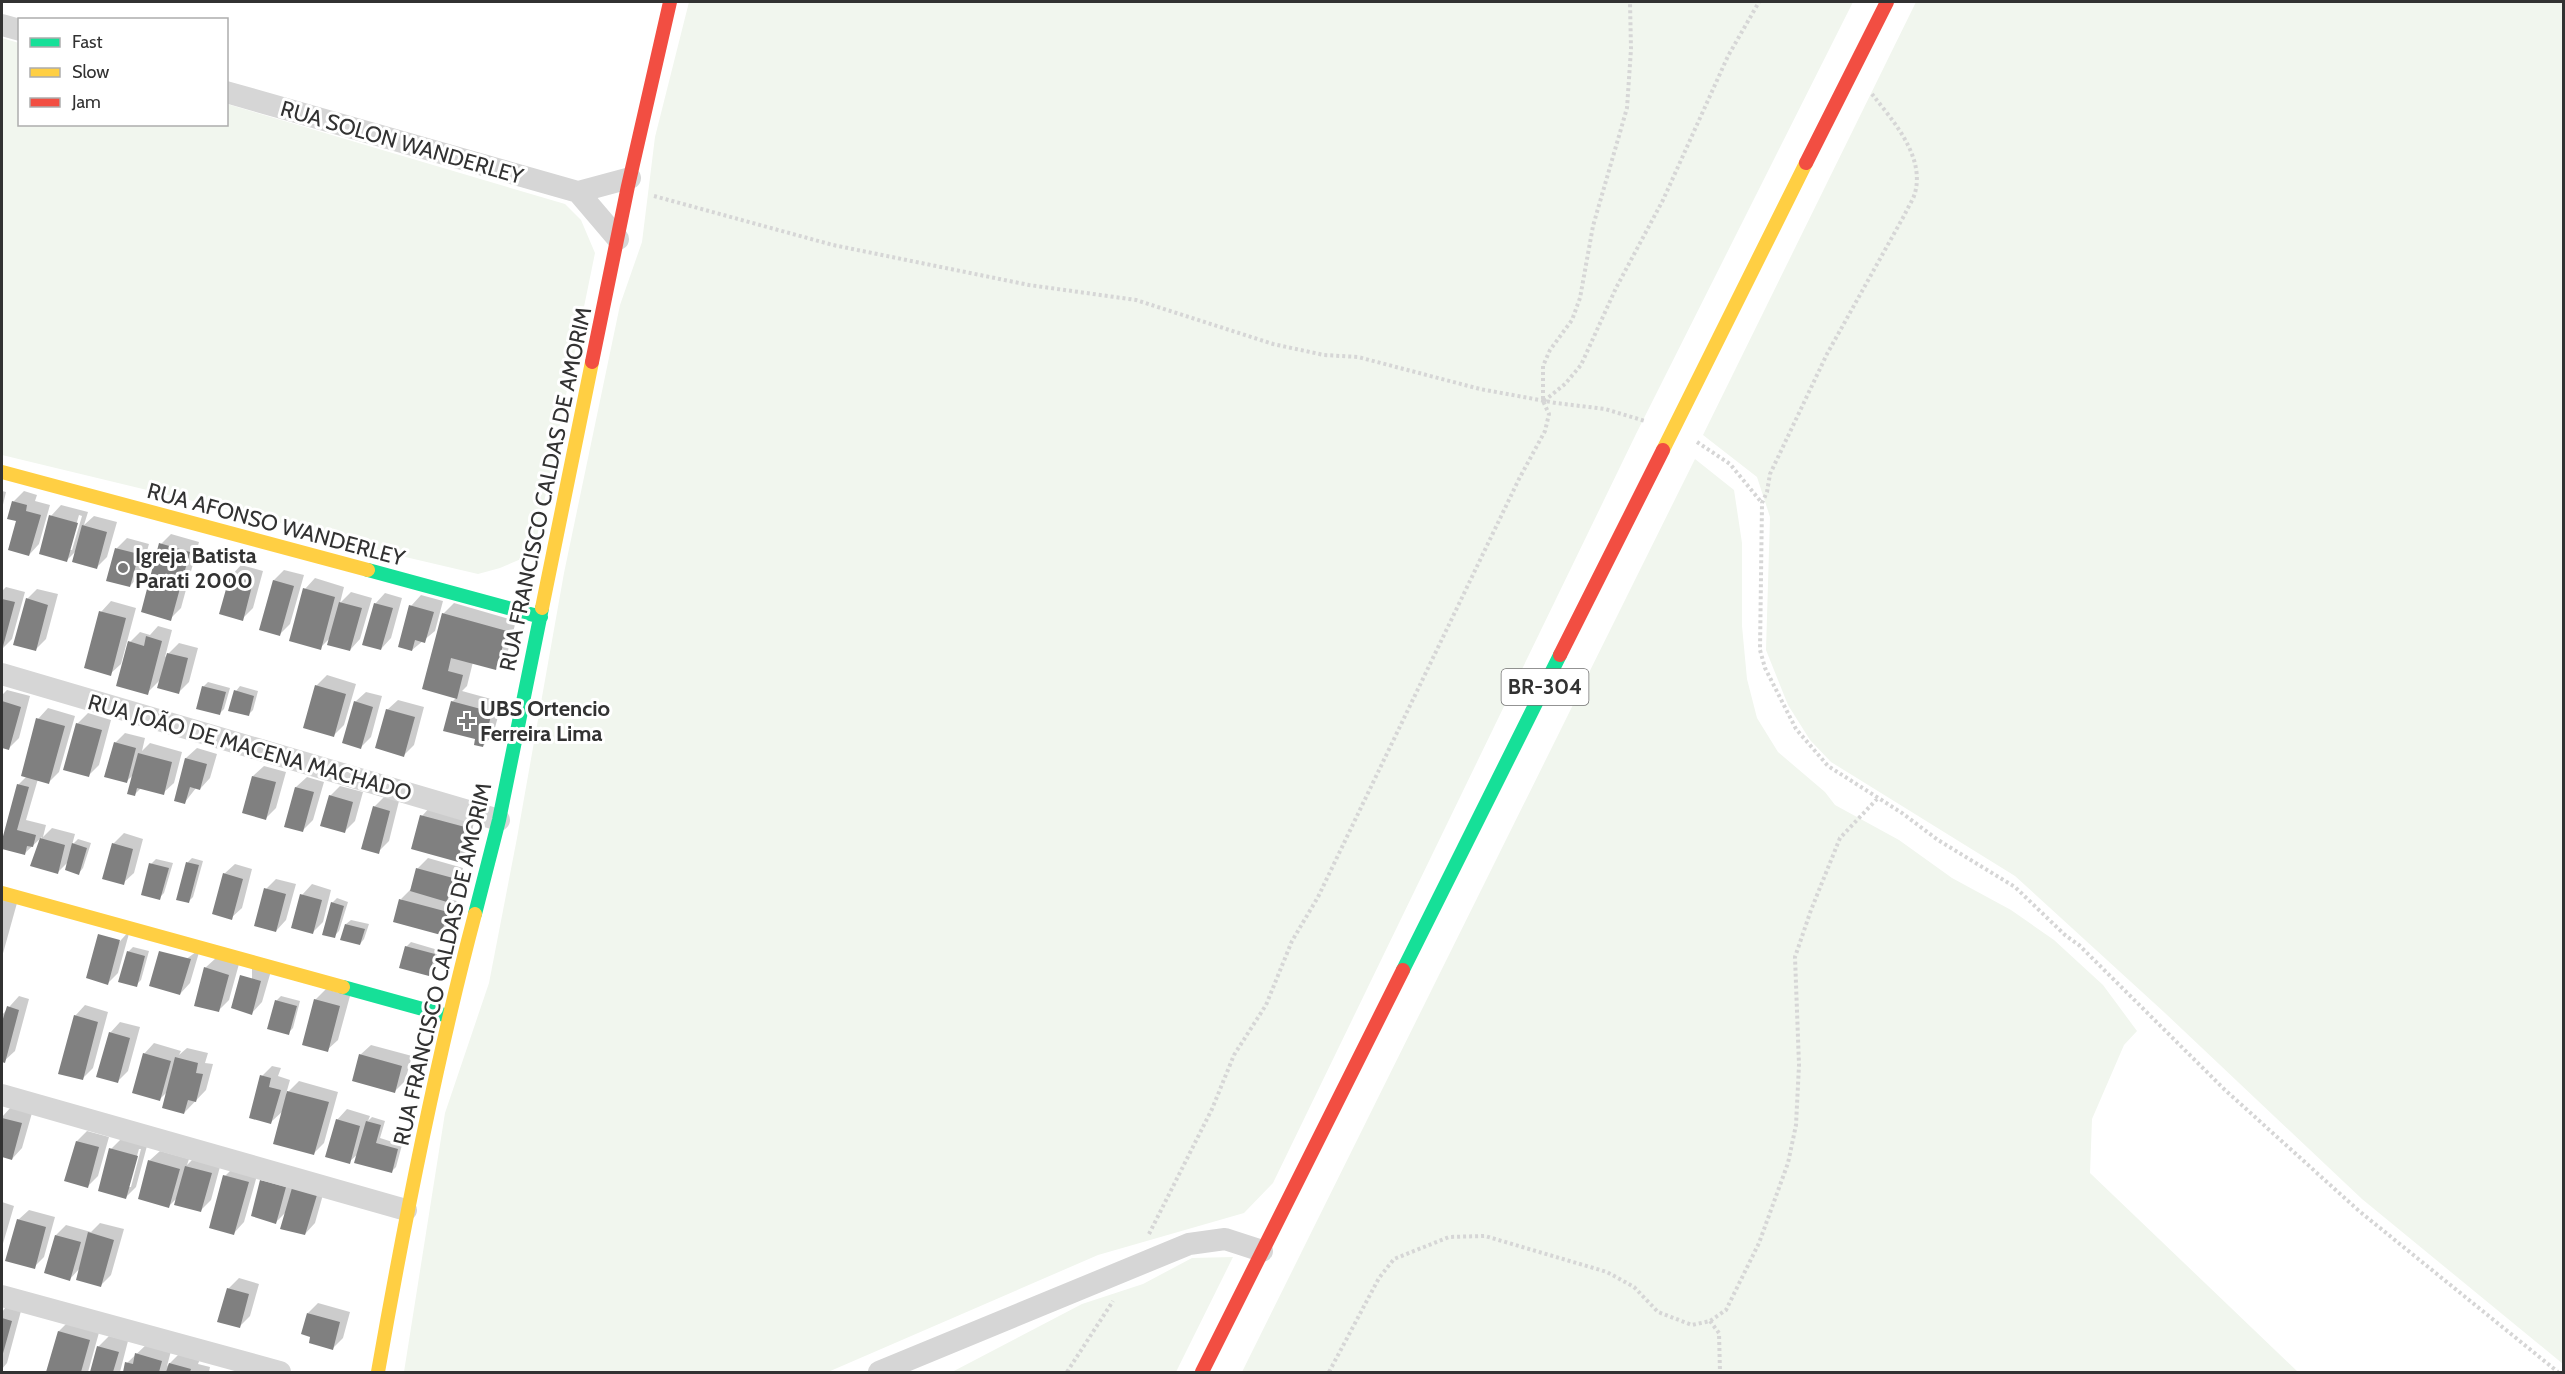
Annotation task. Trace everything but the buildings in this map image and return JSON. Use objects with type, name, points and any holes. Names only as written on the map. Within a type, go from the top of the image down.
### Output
[{"type":"main road","name":"RUA FRANCISCO CALDAS DE AMORIM","points":[[378,1372],[406,1210],[448,1016],[499,820],[629,182],[670,2]]},
{"type":"main road","name":"BR-304","points":[[1202,1372],[1887,2]]},
{"type":"main road","name":"RUA AFONSO WANDERLEY","points":[[2,472],[541,617]]},
{"type":"main road","points":[[2,893],[448,1016]]},
{"type":"street","points":[[2,25],[18,29]]},
{"type":"street","name":"RUA SOLON WANDERLEY","points":[[228,93],[578,192]]},
{"type":"street","points":[[618,239],[578,192],[629,182]]},
{"type":"street","name":"RUA JOÃO DE MACENA MACHADO","points":[[2,674],[499,820]]},
{"type":"street","points":[[2,1095],[406,1210]]},
{"type":"street","points":[[879,1372],[1170,1250],[1207,1240],[1225,1239],[1262,1251]]},
{"type":"street","points":[[2,1296],[280,1372]]},
{"type":"path","points":[[1067,1372],[1135,1265],[1212,1109],[1234,1055],[1266,1005],[1292,941],[1318,897],[1520,478],[1545,431],[1549,414],[1543,401],[1543,366],[1550,350],[1572,320],[1580,298],[1593,226],[1627,108],[1631,50],[1630,2]]},
{"type":"path","points":[[1543,401],[1565,384],[1581,365],[1616,288],[1663,200],[1728,56],[1759,2]]},
{"type":"path","points":[[1853,69],[1911,150],[1917,181],[1914,194],[1827,354],[1770,474],[1767,492],[1762,502],[1760,650],[1765,668],[1782,704],[1806,743],[1828,765],[1877,799],[1902,813],[1938,840],[2014,887],[2065,935],[2079,945],[2224,1089],[2359,1211],[2558,1372]]},
{"type":"path","points":[[629,182],[691,207],[833,245],[1029,285],[1136,300],[1273,344],[1324,356],[1358,357],[1480,389],[1543,401],[1605,409],[1648,422],[1676,425],[1730,464],[1762,502]]},
{"type":"path","points":[[1329,1372],[1379,1278],[1395,1259],[1449,1237],[1485,1236],[1606,1272],[1634,1287],[1658,1312],[1692,1325],[1710,1321],[1726,1310],[1759,1244],[1788,1163],[1796,1125],[1799,1065],[1795,957],[1810,910],[1840,838],[1877,799]]},
{"type":"path","points":[[1710,1321],[1719,1333],[1720,1372]]},
{"type":"shaded area","points":[[689,2],[1853,2],[1636,434],[1273,1183],[1244,1213],[1098,1255],[828,1372],[404,1372],[445,1113],[489,983],[564,573],[620,305],[642,242],[655,137]]},
{"type":"shaded area","points":[[1916,2],[2563,2],[2563,1364],[2362,1199],[2165,1013],[2015,876],[1831,762],[1810,740],[1788,705],[1766,650],[1770,517],[1757,477],[1703,435]]},
{"type":"shaded area","points":[[2,38],[18,43],[18,126],[228,126],[228,104],[565,204],[581,220],[595,253],[537,537],[521,559],[500,568],[478,574],[401,556],[259,517],[2,455]]},
{"type":"shaded area","points":[[1695,459],[1734,490],[1742,543],[1742,626],[1747,679],[1757,718],[1778,752],[1825,792],[1835,805],[1899,840],[1952,878],[2011,910],[2054,940],[2103,985],[2137,1031],[2124,1045],[2092,1119],[2090,1173],[2298,1372],[1242,1372]]},
{"type":"shaded area","points":[[1233,1257],[1176,1372],[952,1372],[1082,1304],[1143,1284],[1192,1258]]},
{"type":"traffic: fast","points":[[368,570],[541,617]]},
{"type":"traffic: fast","points":[[475,914],[499,820],[542,608]]},
{"type":"traffic: fast","points":[[1403,970],[1560,655]]},
{"type":"traffic: fast","points":[[343,987],[448,1016]]},
{"type":"traffic: slow","points":[[1663,450],[1806,163]]},
{"type":"traffic: slow","points":[[542,608],[592,362]]},
{"type":"traffic: slow","points":[[2,472],[368,570]]},
{"type":"traffic: slow","points":[[2,893],[343,987]]},
{"type":"traffic: slow","points":[[378,1372],[422,1142],[475,914]]},
{"type":"traffic: jam","points":[[592,362],[628,186],[670,2]]},
{"type":"traffic: jam","points":[[1806,163],[1887,2]]},
{"type":"traffic: jam","points":[[1560,655],[1663,450]]},
{"type":"traffic: jam","points":[[1202,1372],[1403,970]]},
{"type":"place","name":"Igreja Batista Parati 2000","points":[[123,568]]},
{"type":"place","name":"UBS Ortencio Ferreira Lima","points":[[467,721]]}]
